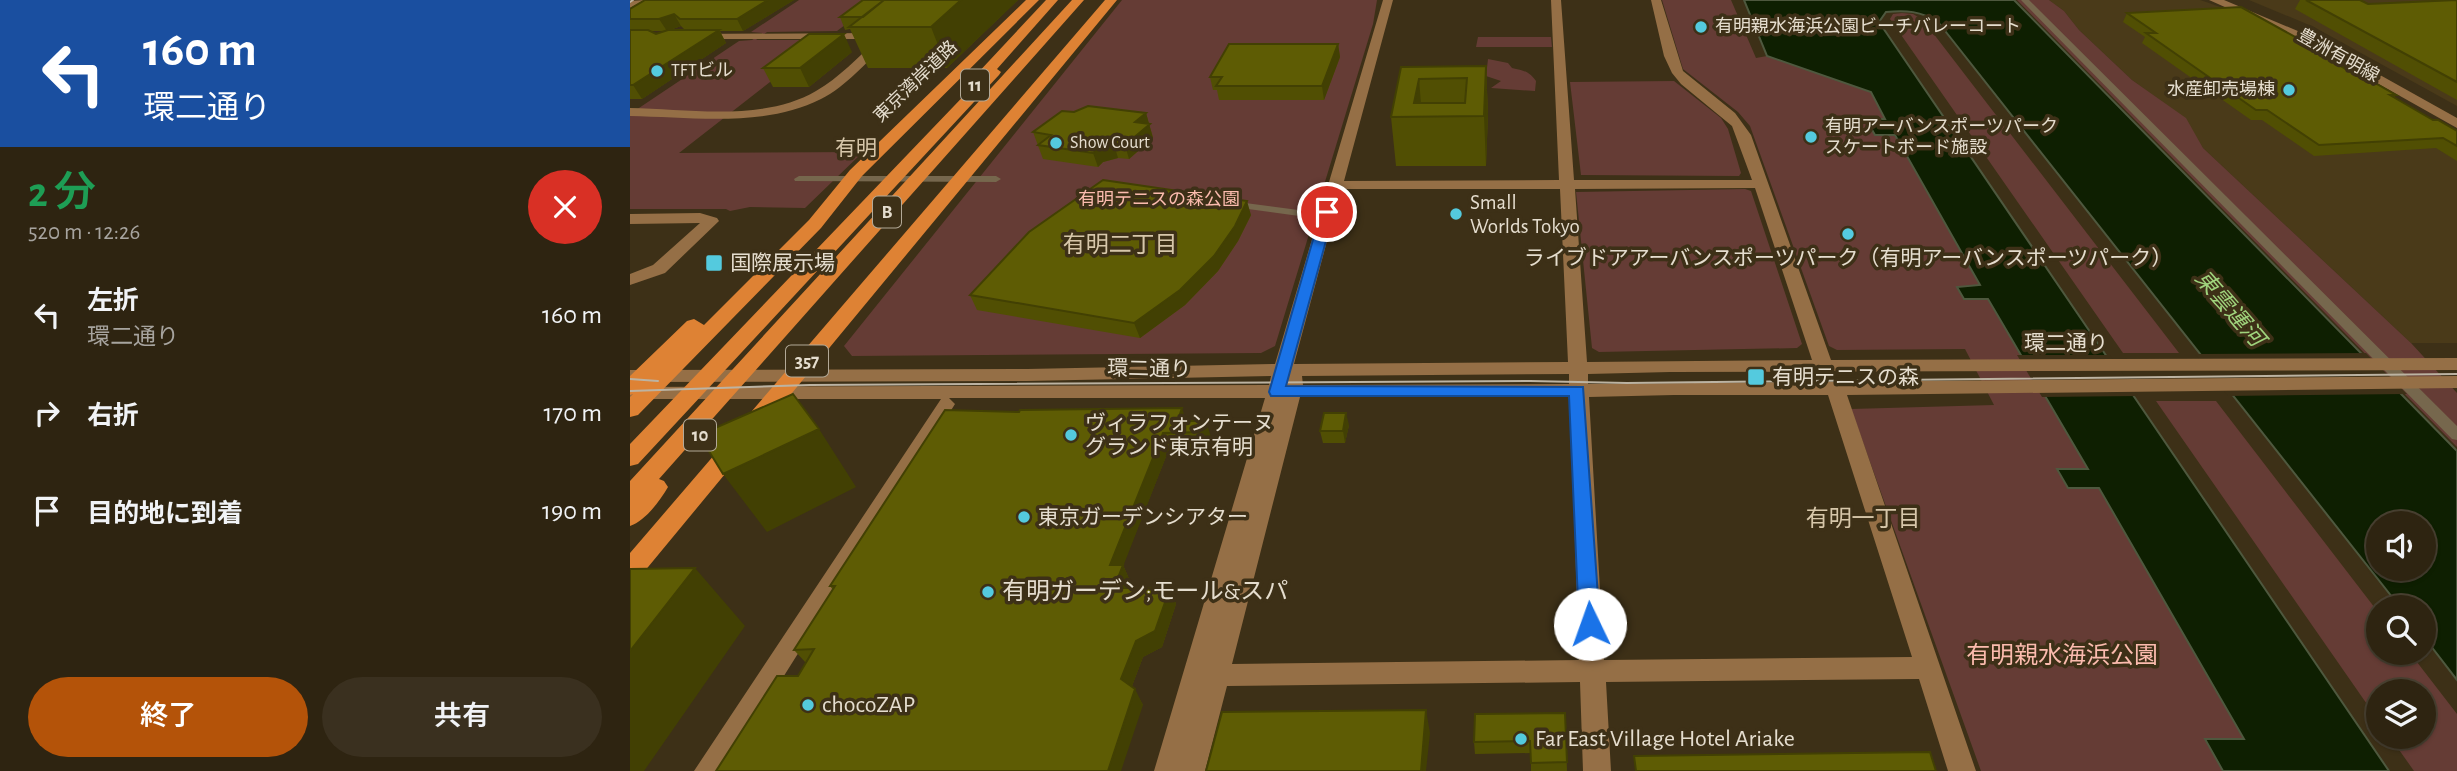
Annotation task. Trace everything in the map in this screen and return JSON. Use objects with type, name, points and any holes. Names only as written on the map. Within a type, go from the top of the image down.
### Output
[{"type":"highway","name":"東京湾岸道路","points":[[630,410],[815,224],[856,173],[1033,0]]},
{"type":"highway","points":[[1018,42],[1052,0]]},
{"type":"highway","name":"B","points":[[630,458],[940,130],[1018,42],[1062,0]]},
{"type":"highway","points":[[1046,41],[1078,0]]},
{"type":"highway","name":"11","points":[[1008,77],[1089,0]]},
{"type":"highway","name":"357","points":[[630,571],[1111,0]]},
{"type":"highway","name":"B","points":[[630,496],[1008,77]]},
{"type":"highway","points":[[630,589],[958,194],[983,152]]},
{"type":"highway","points":[[635,382],[798,224],[856,173]]},
{"type":"highway","name":"B","points":[[630,442],[852,222]]},
{"type":"highway","name":"10","points":[[630,517],[708,426],[765,347]]},
{"type":"street","points":[[630,5],[640,0]]},
{"type":"street","points":[[1168,771],[1206,675],[1341,185],[1388,0]]},
{"type":"street","points":[[1341,185],[1397,0]]},
{"type":"street","points":[[1556,0],[1597,771]]},
{"type":"street","points":[[1656,0],[1678,72],[1690,85],[1725,109],[1740,126],[1824,367]]},
{"type":"street","points":[[2025,0],[2457,435]]},
{"type":"street","name":"豊洲有明線","points":[[2214,0],[2253,14],[2319,44],[2457,124]]},
{"type":"street","name":"豊洲有明線","points":[[2227,0],[2325,40],[2457,115]]},
{"type":"street","points":[[630,112],[751,112],[794,105],[823,92],[893,33],[682,37]]},
{"type":"street","points":[[799,179],[996,179]]},
{"type":"street","points":[[1341,185],[1761,184]]},
{"type":"street","points":[[1214,201],[1321,216]]},
{"type":"street","points":[[630,219],[700,218],[711,221],[659,269],[630,280]]},
{"type":"street","points":[[1123,373],[1120,366],[1114,362],[861,363],[838,371],[816,398],[823,404],[945,404],[1081,401],[1161,392]]},
{"type":"street","name":"環二通り","points":[[800,384],[842,392],[1161,392],[1287,381],[1577,368],[2457,364]]},
{"type":"street","name":"環二通り","points":[[635,382],[800,384],[854,376],[1123,373],[1577,391],[2457,382]]},
{"type":"street","points":[[1835,388],[1962,771]]},
{"type":"street","points":[[708,771],[945,404]]},
{"type":"street","points":[[1206,675],[1926,668]]},
{"type":"street","points":[[1191,771],[1206,675]]},
{"type":"shaded area","points":[[2049,0],[2200,0],[2270,25],[2457,134],[2457,343],[2411,343],[2203,148],[2185,118],[2132,80],[2079,30],[2064,11]]},
{"type":"shaded area","points":[[2249,0],[2457,0],[2457,106],[2314,27]]},
{"type":"green space","points":[[799,0],[878,0],[837,31],[767,32],[756,40],[824,40],[679,153],[863,152],[805,208],[750,207],[730,211],[630,209],[630,114],[739,41],[752,40],[763,33],[751,32]]},
{"type":"green space","name":"有明テニスの森公園","points":[[1122,0],[1377,0],[1373,24],[1275,346],[1261,353],[852,356],[844,346]]},
{"type":"green space","name":"有明親水海浜公園","points":[[1662,0],[1731,0],[1756,58],[1767,56],[1871,92],[1886,119],[1867,119],[1875,135],[1895,135],[2089,469],[2058,469],[2068,488],[2099,487],[2244,739],[2205,739],[2223,771],[1981,771],[1851,409],[1994,405],[1965,349],[1837,350],[1829,346],[1750,126],[1738,112],[1683,69]]},
{"type":"green space","points":[[2017,0],[2049,0],[2064,11],[2079,30],[2132,80],[2186,118],[2203,148],[2411,343],[2457,393],[2457,447]]},
{"type":"green space","points":[[1893,14],[1913,14],[1923,20],[2179,353],[2123,353],[1890,19]]},
{"type":"green space","points":[[1478,37],[1551,37],[1552,47],[1476,47]]},
{"type":"green space","points":[[1488,59],[1508,63],[1512,68],[1528,73],[1536,81],[1535,91],[1491,88],[1501,81],[1486,76]]},
{"type":"green space","points":[[1674,81],[1721,118],[1728,129],[1741,173],[1739,176],[1581,175],[1570,82]]},
{"type":"green space","points":[[1751,191],[1802,344],[1797,348],[1599,352],[1592,348],[1576,192]]},
{"type":"green space","points":[[2156,401],[2216,401],[2366,596],[2366,665],[2419,665],[2430,679],[2366,679],[2366,703]]},
{"type":"green space","points":[[2436,687],[2457,714],[2457,771],[2414,771],[2398,749],[2436,749]]},
{"type":"water","name":"東雲運河","points":[[1744,0],[2014,0],[2457,451],[2457,680],[2436,653],[2436,595],[2391,595],[2379,581],[2436,581],[2436,511],[2366,511],[2366,564],[1938,22],[1913,12],[1886,12],[1879,22],[2366,737],[2366,749],[2374,749],[2389,771],[2223,771],[2205,739],[2244,739],[2099,488],[2068,488],[2057,469],[2088,469],[1988,299],[1964,299],[1957,287],[1980,285],[1895,135],[1875,135],[1866,119],[1885,119],[1871,92],[1767,56]]},
{"type":"pier","points":[[2366,353],[2407,394],[2228,396],[2195,354]]},
{"type":"pier","points":[[2017,355],[2110,355],[2138,396],[2042,397]]},
{"type":"building","points":[[645,0],[768,0],[737,19],[680,19],[674,14],[659,19],[630,19],[630,9]]},
{"type":"building","points":[[863,0],[884,0],[863,17],[840,17]]},
{"type":"building","points":[[884,0],[961,0],[931,27],[849,27]]},
{"type":"building","points":[[2306,0],[2360,0],[2368,4],[2457,0],[2457,82]]},
{"type":"building","name":"水産卸売場棟","points":[[2241,7],[2345,65],[2339,65],[2367,82],[2375,83],[2396,95],[2390,95],[2433,120],[2457,131],[2457,146],[2443,138],[2319,145],[2267,110],[2256,110],[2146,33],[2156,33],[2127,13]]},
{"type":"building","points":[[630,30],[648,30],[656,34],[668,30],[719,30],[630,85]]},
{"type":"building","points":[[809,34],[844,34],[800,68],[763,68]]},
{"type":"building","points":[[1229,44],[1338,44],[1322,86],[1216,86],[1222,77],[1210,77]]},
{"type":"building","points":[[1486,66],[1484,116],[1391,117],[1401,67]],"holes":[[[1467,78],[1465,103],[1414,103],[1419,79]]]},
{"type":"building","points":[[1088,106],[1146,113],[1135,122],[1150,124],[1125,145],[1114,144],[1099,148],[1093,153],[1038,145],[1051,135],[1033,132],[1062,111],[1074,112]]},
{"type":"building","points":[[1103,180],[1247,201],[1235,226],[1214,256],[1180,290],[1134,323],[970,295],[1029,232]]},
{"type":"building","points":[[793,394],[819,429],[723,474],[699,435]]},
{"type":"building","name":"有明ガーデン;モール&スパ","points":[[1182,408],[1179,417],[1185,417],[1183,421],[1206,421],[1202,432],[1163,433],[1110,565],[1123,565],[1114,588],[1170,588],[1155,631],[1136,641],[1121,679],[1135,689],[1108,771],[716,771],[777,676],[798,676],[814,649],[794,650],[835,586],[830,586],[945,410],[1019,412]]},
{"type":"building","points":[[1324,413],[1346,413],[1343,431],[1320,431]]},
{"type":"building","points":[[695,568],[630,651],[630,569]]},
{"type":"building","points":[[1426,710],[1421,771],[1206,771],[1222,712]]},
{"type":"building","name":"Far East Village Hotel Ariake","points":[[1565,713],[1567,762],[1531,763],[1530,741],[1474,742],[1475,714]]},
{"type":"building","points":[[1930,752],[1936,771],[1636,771],[1634,756]]},
{"type":"tram line","points":[[630,391],[810,385],[1530,381],[1627,383],[2457,374]]},
{"type":"tram line","points":[[630,379],[658,381]]},
{"type":"place","name":"有明親水海浜公園ビーチバレーコート","points":[[1701,27]]},
{"type":"place","name":"TFTビル","points":[[657,71]]},
{"type":"place","name":"水産卸売場棟","points":[[2289,90]]},
{"type":"place","name":"有明アーバンスポーツパーク スケートボード施設","points":[[1811,137]]},
{"type":"place","name":"Show Court","points":[[1056,143]]},
{"type":"place","name":"Small Worlds Tokyo","points":[[1456,214]]},
{"type":"place","name":"ライブドアアーバンスポーツパーク（有明アーバンスポーツパーク）","points":[[1848,234]]},
{"type":"place","name":"国際展示場","points":[[714,263]]},
{"type":"place","name":"有明テニスの森","points":[[1756,377]]},
{"type":"place","name":"ヴィラフォンテーヌ グランド東京有明","points":[[1071,435]]},
{"type":"place","name":"東京ガーデンシアター","points":[[1024,517]]},
{"type":"place","name":"有明ガーデン;モール&スパ","points":[[988,592]]},
{"type":"place","name":"chocoZAP","points":[[808,705]]},
{"type":"place","name":"Far East Village Hotel Ariake","points":[[1521,739]]},
{"type":"district","name":"有明","points":[[856,148]]},
{"type":"district","name":"有明二丁目","points":[[1120,245]]},
{"type":"district","name":"有明一丁目","points":[[1863,519]]},
{"type":"route","points":[[1327,212],[1277,392],[1577,391],[1580,403],[1590,624]]}]
